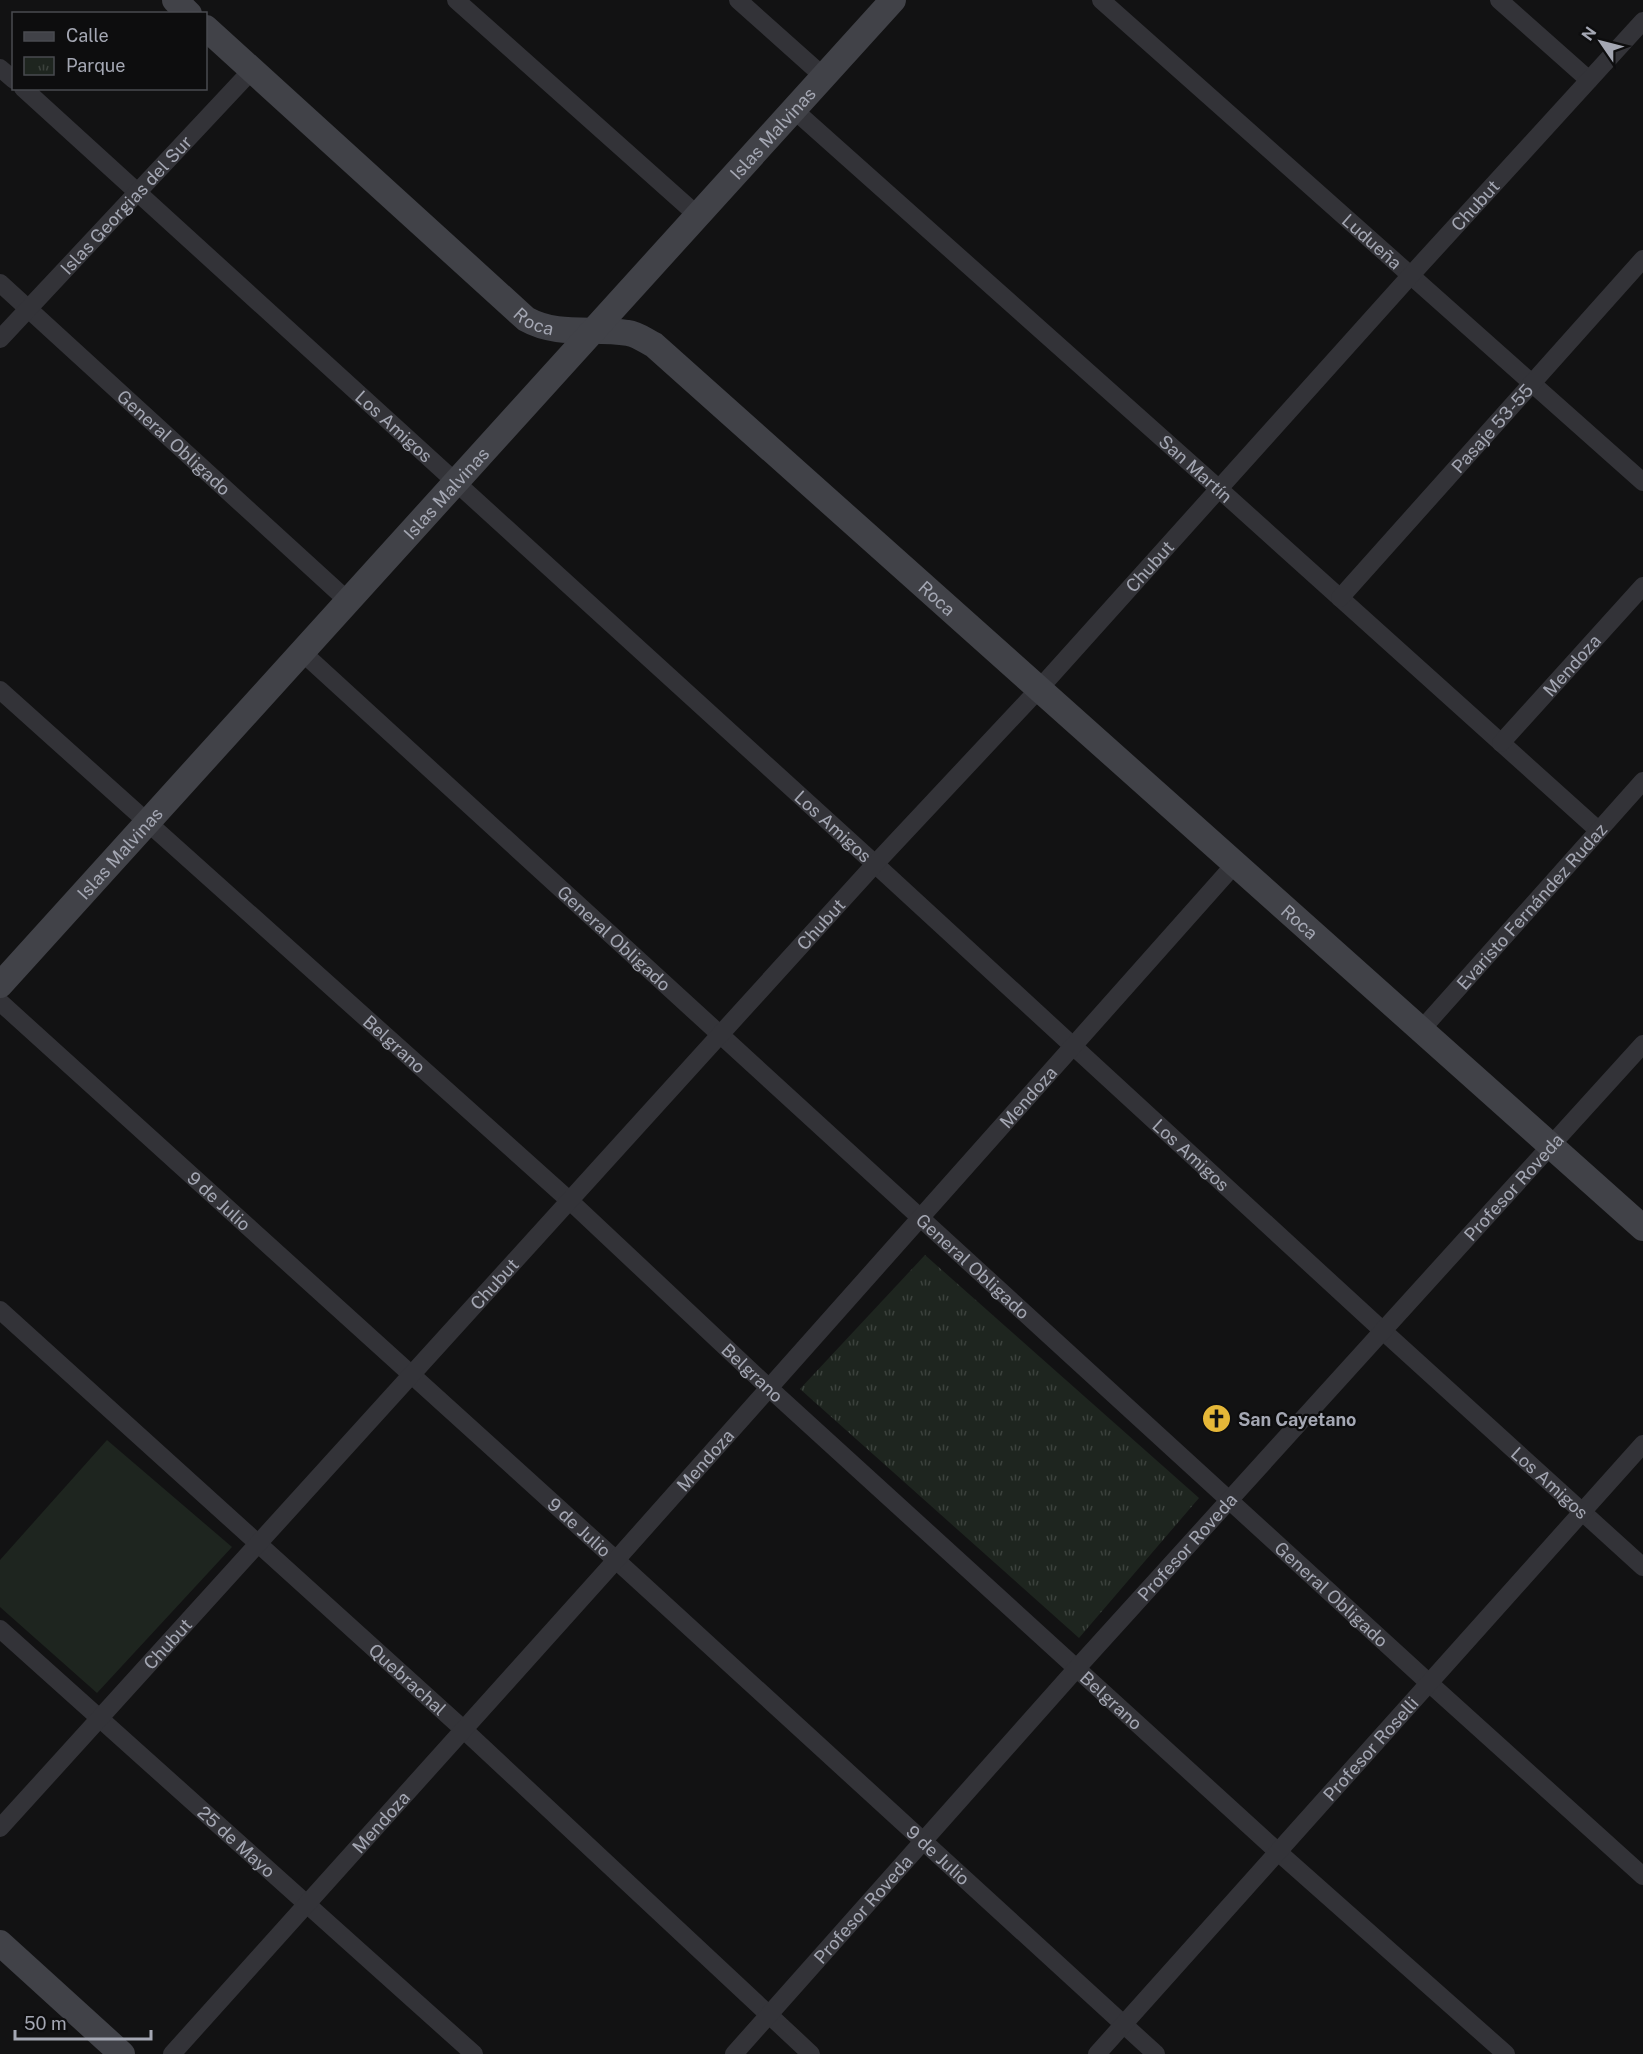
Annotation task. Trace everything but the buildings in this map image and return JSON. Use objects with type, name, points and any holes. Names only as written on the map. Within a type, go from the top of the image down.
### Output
[{"type":"street","points":[[175,0],[187,12]]},
{"type":"street","points":[[456,0],[697,215]]},
{"type":"street","points":[[738,0],[823,76]]},
{"type":"street","name":"Islas Malvinas","points":[[0,985],[893,0]]},
{"type":"street","name":"Ludueña","points":[[1101,0],[1643,482]]},
{"type":"street","points":[[1499,0],[1589,80]]},
{"type":"street","name":"Chubut","points":[[0,1828],[875,864],[1039,689],[1218,488],[1643,21]]},
{"type":"street","name":"Roca","points":[[207,29],[526,319],[538,326],[553,329],[630,333],[654,345],[1643,1228]]},
{"type":"street","points":[[0,68],[12,78]]},
{"type":"street","name":"Islas Georgias del Sur","points":[[0,339],[252,70]]},
{"type":"street","name":"Los Amigos","points":[[24,90],[1643,1567]]},
{"type":"street","name":"San Martín","points":[[793,109],[1598,830]]},
{"type":"street","name":"Pasaje 53-55","points":[[1340,598],[1643,259]]},
{"type":"street","name":"General Obligado","points":[[0,283],[348,601]]},
{"type":"street","name":"Mendoza","points":[[1501,743],[1643,586]]},
{"type":"street","name":"General Obligado","points":[[303,653],[1643,1876]]},
{"type":"street","name":"Belgrano","points":[[0,690],[570,1201],[768,1387],[1277,1851],[1506,2054]]},
{"type":"street","name":"Evaristo Fernández Rudaz","points":[[1421,1030],[1643,781]]},
{"type":"street","name":"Mendoza","points":[[172,2054],[616,1560],[1235,864]]},
{"type":"street","name":"9 de Julio","points":[[0,1002],[616,1560],[1156,2054]]},
{"type":"street","name":"Profesor Roveda","points":[[734,2054],[1077,1668],[1643,1044]]},
{"type":"street","name":"Quebrachal","points":[[0,1310],[463,1730],[811,2054]]},
{"type":"street","name":"Profesor Roselli","points":[[1097,2054],[1643,1444]]},
{"type":"street","name":"25 de Mayo","points":[[0,1629],[474,2054]]},
{"type":"street","points":[[0,1944],[122,2054]]},
{"type":"green space","points":[[925,1255],[1199,1498],[1079,1638],[800,1389]]},
{"type":"green space","points":[[107,1440],[232,1547],[97,1693],[0,1607],[0,1560]]},
{"type":"place","name":"San Cayetano","points":[[1217,1419]]}]
